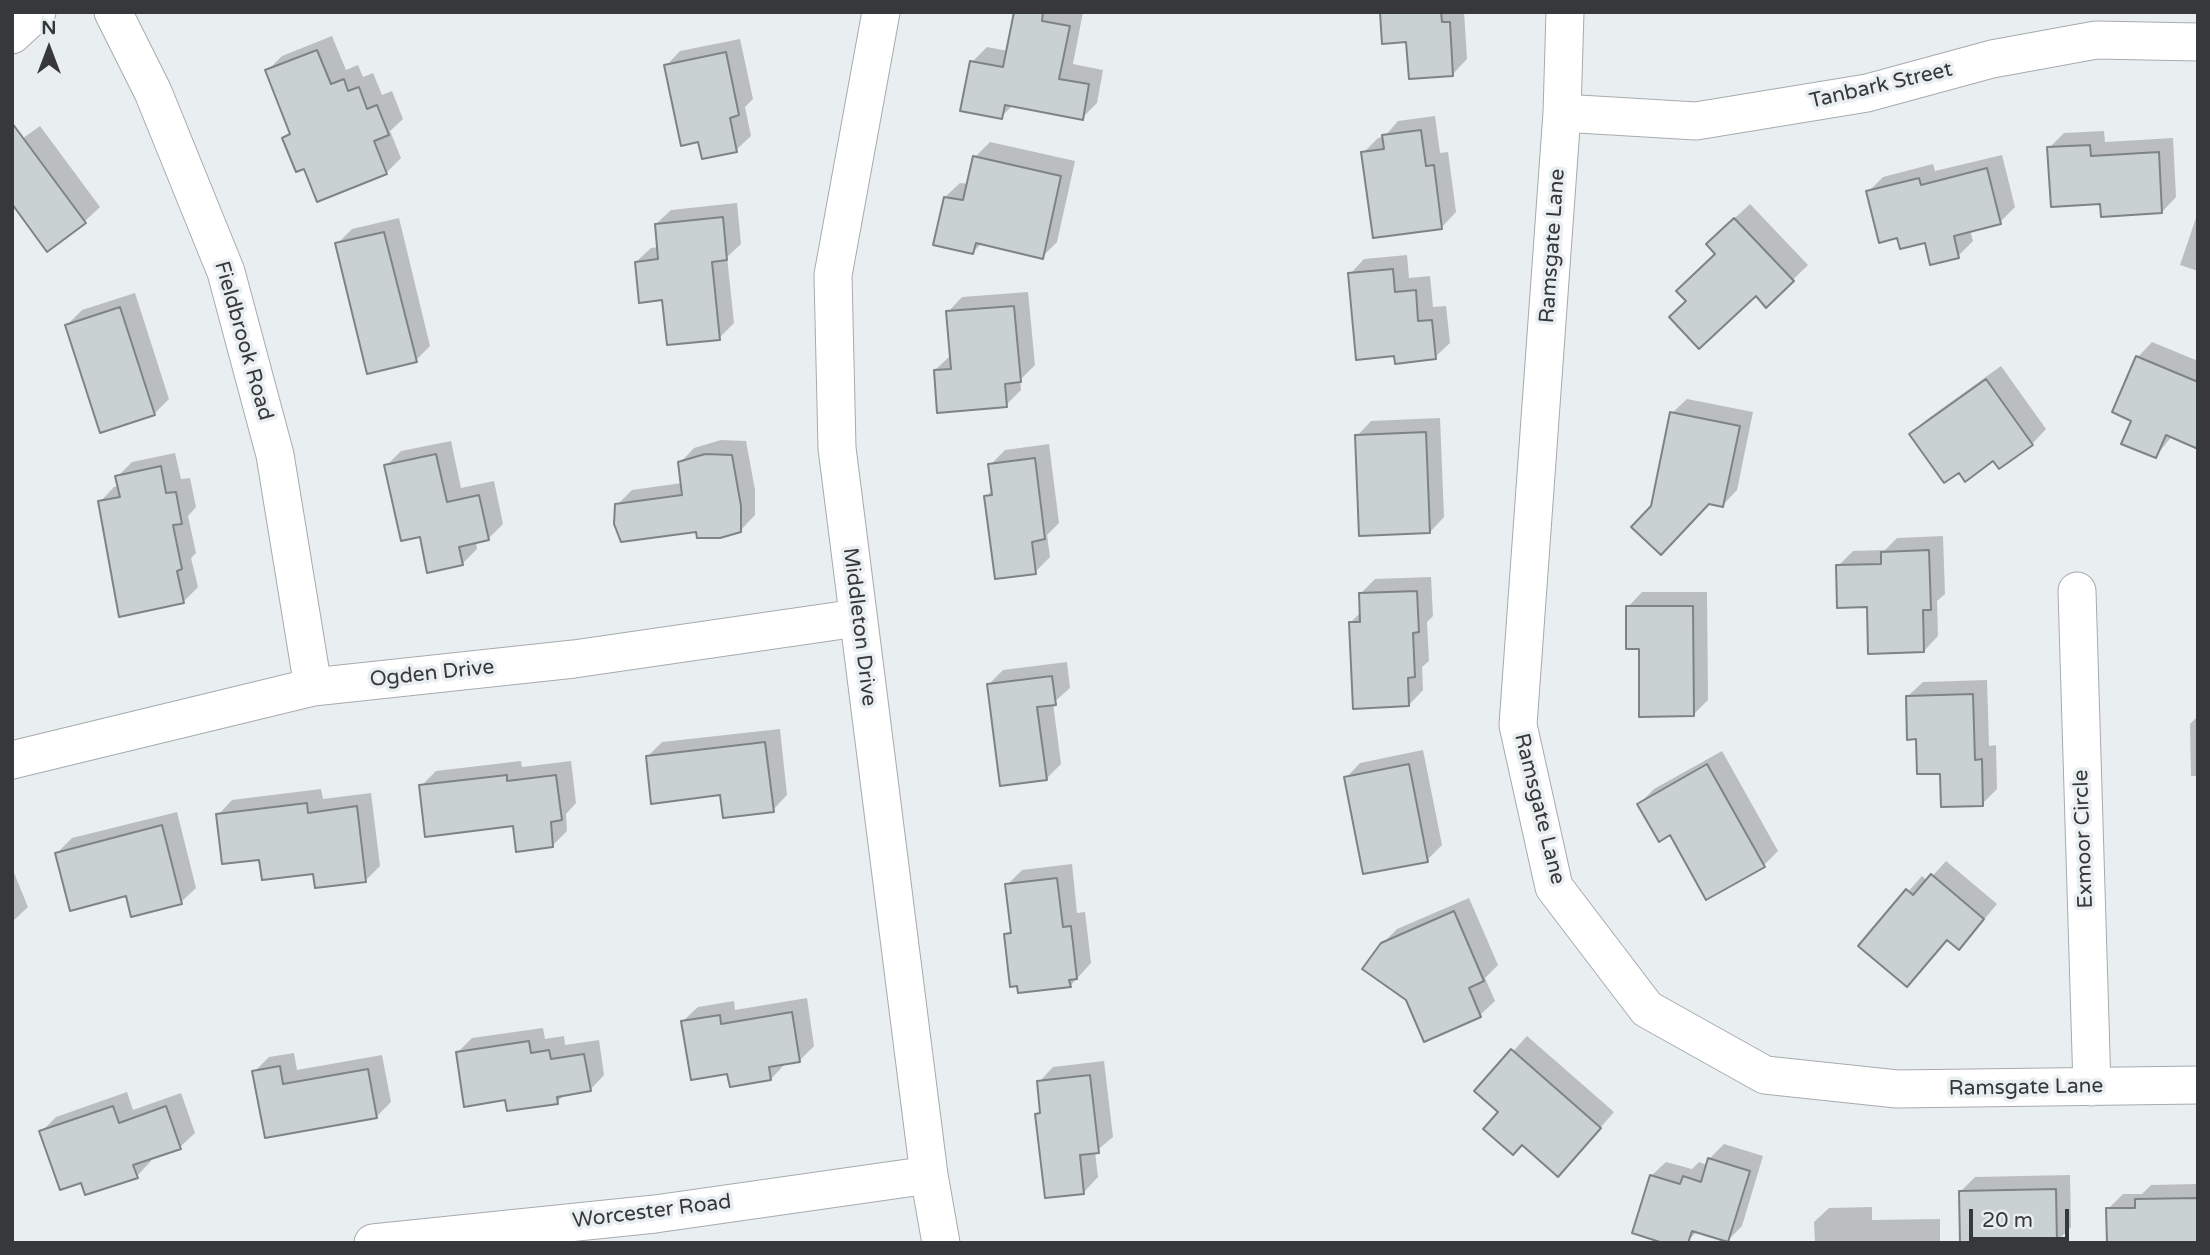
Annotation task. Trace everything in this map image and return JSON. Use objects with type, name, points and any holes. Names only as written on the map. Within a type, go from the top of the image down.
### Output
[{"type":"street","points":[[12,35],[37,12]]},
{"type":"street","name":"Fieldbrook Road","points":[[113,12],[153,92],[226,272],[275,455],[313,687]]},
{"type":"street","name":"Middleton Drive","points":[[881,12],[833,275],[837,447],[929,1175],[941,1243]]},
{"type":"street","name":"Ramsgate Lane","points":[[1565,12],[1562,113],[1518,725],[1554,887],[1647,1009],[1765,1075],[1897,1089],[2198,1086]]},
{"type":"street","name":"Tanbark Street","points":[[1562,113],[1696,121],[1867,93],[1992,59],[2095,40],[2198,42]]},
{"type":"street","name":"Exmoor Circle","points":[[2077,591],[2092,1087]]},
{"type":"street","name":"Ogden Drive","points":[[12,760],[313,687],[575,659],[857,618]]},
{"type":"street","name":"Worcester Road","points":[[373,1243],[655,1214],[929,1175]]},
{"type":"building","points":[[1014,12],[1043,12],[1042,21],[1070,26],[1059,79],[1089,84],[1083,120],[1005,105],[1002,119],[960,111],[970,61],[1003,67]]},
{"type":"building","points":[[1380,12],[1441,12],[1442,22],[1450,22],[1453,76],[1409,79],[1406,42],[1382,44]]},
{"type":"building","points":[[317,50],[331,84],[344,79],[348,91],[359,87],[367,109],[377,105],[389,135],[374,141],[387,174],[317,202],[304,169],[296,172],[282,138],[290,134],[265,70]]},
{"type":"building","points":[[726,52],[739,115],[730,118],[737,152],[702,159],[698,142],[681,146],[664,65]]},
{"type":"building","points":[[12,123],[86,223],[47,252],[12,204]]},
{"type":"building","points":[[1421,130],[1426,166],[1434,165],[1442,229],[1373,238],[1361,152],[1384,149],[1382,135]]},
{"type":"building","points":[[2090,145],[2091,156],[2159,152],[2162,213],[2101,217],[2100,204],[2051,207],[2047,147]]},
{"type":"building","points":[[973,156],[1061,176],[1043,259],[976,243],[973,254],[933,245],[944,197],[963,200]]},
{"type":"building","points":[[1987,168],[2001,224],[1954,236],[1959,258],[1930,265],[1925,243],[1900,249],[1897,238],[1879,243],[1866,191],[1919,178],[1921,185]]},
{"type":"building","points":[[723,217],[727,260],[712,262],[720,340],[667,345],[662,300],[639,303],[635,262],[658,259],[655,224]]},
{"type":"building","points":[[1734,218],[1794,281],[1766,308],[1756,296],[1699,349],[1669,317],[1686,301],[1676,291],[1715,254],[1706,244]]},
{"type":"building","points":[[384,232],[417,362],[367,374],[335,243]]},
{"type":"building","points":[[1393,269],[1395,292],[1416,290],[1418,321],[1432,320],[1436,359],[1395,364],[1394,356],[1356,360],[1348,273]]},
{"type":"building","points":[[1014,306],[1021,382],[1005,384],[1007,407],[937,413],[934,370],[951,369],[946,311]]},
{"type":"building","points":[[120,307],[155,415],[100,433],[65,325]]},
{"type":"building","points":[[2136,356],[2198,382],[2198,449],[2166,435],[2156,458],[2121,444],[2131,421],[2112,412]]},
{"type":"building","points":[[1986,379],[2033,445],[1999,469],[1993,461],[1965,482],[1959,473],[1944,483],[1909,434]]},
{"type":"building","points":[[1670,412],[1740,426],[1723,507],[1709,504],[1661,555],[1631,527],[1651,506]]},
{"type":"building","points":[[1426,432],[1430,533],[1359,536],[1355,435]]},
{"type":"building","points":[[436,454],[447,502],[479,495],[489,540],[459,547],[463,565],[427,573],[420,537],[401,541],[384,465]]},
{"type":"building","points":[[705,454],[732,455],[741,506],[741,532],[720,538],[697,538],[696,532],[621,542],[614,524],[615,504],[682,495],[678,462]]},
{"type":"building","points":[[1035,458],[1045,539],[1032,542],[1036,574],[995,579],[984,496],[992,495],[988,464]]},
{"type":"building","points":[[161,466],[166,493],[176,492],[182,524],[173,525],[182,569],[177,571],[184,603],[119,617],[98,501],[120,497],[115,476]]},
{"type":"building","points":[[1929,550],[1931,610],[1923,610],[1924,652],[1868,654],[1867,607],[1837,608],[1836,565],[1881,564],[1881,552]]},
{"type":"building","points":[[1417,591],[1419,632],[1413,633],[1415,677],[1408,678],[1409,706],[1353,709],[1349,622],[1360,622],[1359,593]]},
{"type":"building","points":[[1626,606],[1693,606],[1694,716],[1639,717],[1639,649],[1626,649]]},
{"type":"building","points":[[1052,676],[1056,705],[1037,707],[1047,780],[1000,786],[987,684]]},
{"type":"building","points":[[1973,694],[1975,760],[1982,759],[1983,806],[1941,807],[1940,774],[1917,774],[1916,739],[1907,740],[1906,696]]},
{"type":"building","points":[[765,742],[774,812],[723,818],[720,795],[651,804],[646,756]]},
{"type":"building","points":[[1409,764],[1428,862],[1363,874],[1344,777]]},
{"type":"building","points":[[1707,764],[1765,867],[1706,900],[1670,835],[1659,842],[1637,804]]},
{"type":"building","points":[[507,775],[507,781],[556,775],[562,820],[551,822],[553,847],[516,852],[513,826],[425,837],[419,785]]},
{"type":"building","points":[[307,803],[308,813],[357,806],[366,882],[315,888],[313,874],[262,880],[259,860],[222,864],[216,814]]},
{"type":"building","points":[[162,825],[182,904],[131,917],[126,896],[70,911],[55,853]]},
{"type":"building","points":[[1931,874],[1984,919],[1959,950],[1947,940],[1907,987],[1858,946],[1906,889],[1913,895]]},
{"type":"building","points":[[1057,878],[1063,927],[1071,926],[1077,979],[1069,980],[1071,987],[1018,993],[1017,986],[1010,987],[1004,934],[1011,933],[1005,884]]},
{"type":"building","points":[[1454,911],[1484,981],[1469,988],[1481,1017],[1424,1042],[1406,1000],[1362,969],[1381,943]]},
{"type":"building","points":[[792,1012],[800,1062],[769,1067],[771,1080],[730,1087],[727,1074],[691,1080],[681,1021],[720,1015],[721,1024]]},
{"type":"building","points":[[529,1041],[531,1053],[549,1050],[551,1059],[584,1054],[591,1091],[557,1097],[558,1104],[507,1111],[505,1100],[464,1107],[456,1052]]},
{"type":"building","points":[[1511,1049],[1601,1128],[1558,1177],[1522,1145],[1513,1155],[1483,1129],[1498,1112],[1474,1091]]},
{"type":"building","points":[[280,1066],[283,1084],[368,1069],[377,1118],[265,1138],[252,1071]]},
{"type":"building","points":[[1090,1075],[1099,1153],[1080,1155],[1084,1194],[1045,1198],[1035,1114],[1040,1113],[1037,1081]]},
{"type":"building","points":[[113,1106],[119,1123],[166,1106],[181,1149],[133,1165],[138,1178],[85,1195],[81,1183],[60,1190],[39,1131]]},
{"type":"building","points":[[1708,1158],[1750,1171],[1728,1242],[1692,1231],[1688,1243],[1663,1243],[1632,1233],[1650,1175],[1680,1184],[1683,1176],[1701,1182]]},
{"type":"building","points":[[2056,1189],[2057,1243],[1960,1243],[1959,1191]]},
{"type":"building","points":[[2198,1198],[2198,1243],[2107,1243],[2106,1208],[2135,1208],[2135,1199]]}]
